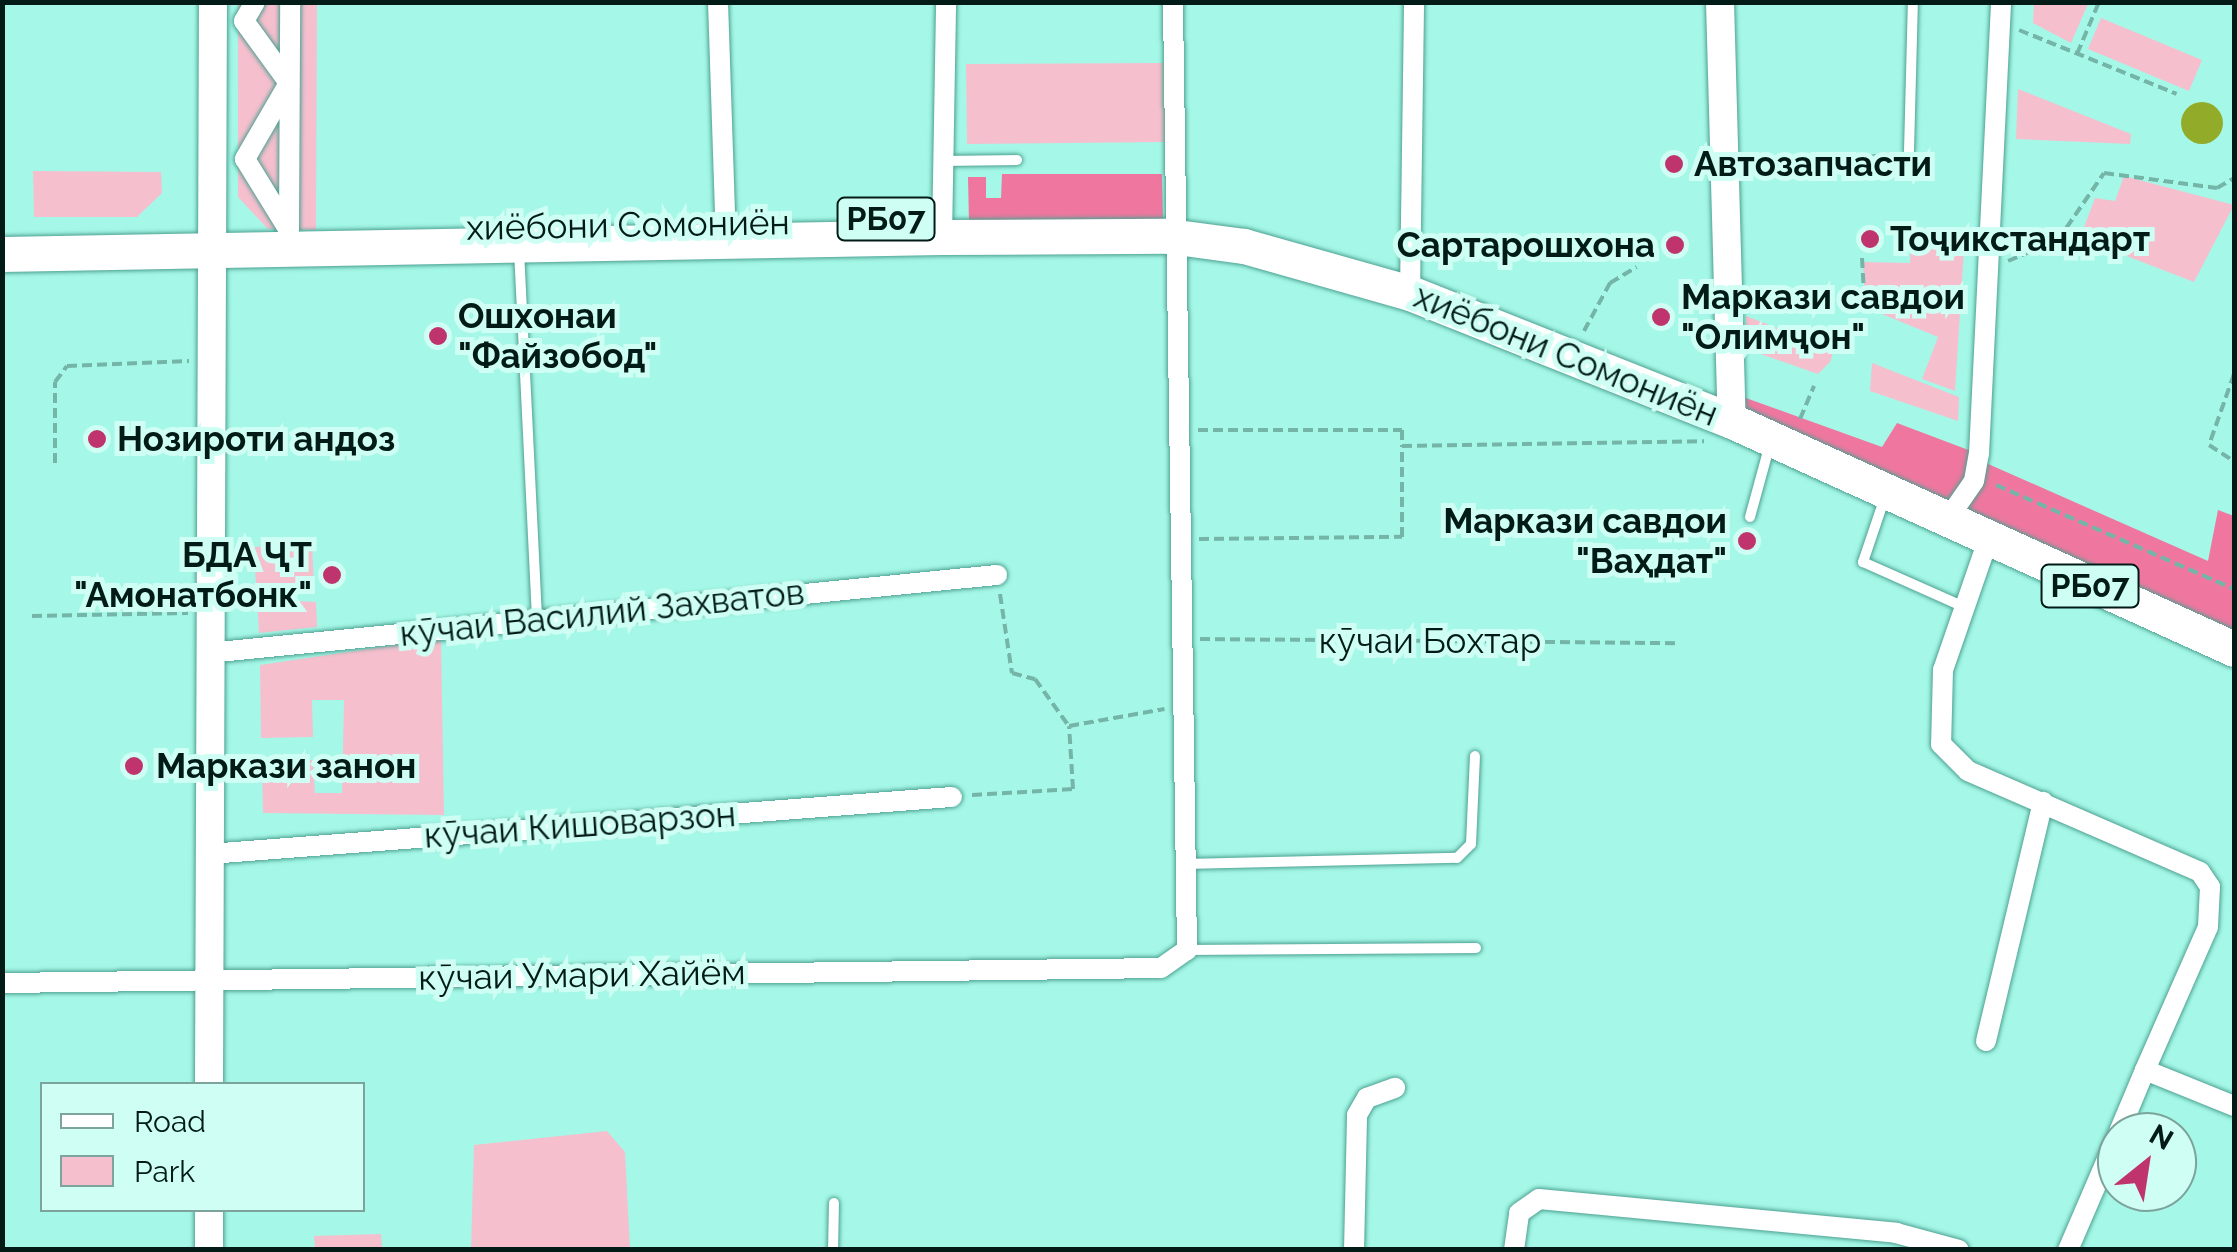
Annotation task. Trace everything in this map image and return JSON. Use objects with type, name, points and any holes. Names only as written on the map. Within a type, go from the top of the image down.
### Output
[{"type":"highway","name":"хиёбони Сомониён","points":[[2,254],[289,236],[1170,229],[1410,286],[1580,345],[1728,431]]},
{"type":"highway","name":"хиёбони Сомониён","points":[[2,234],[212,241]]},
{"type":"highway","name":"хиёбони Сомониён","points":[[1410,286],[1728,431]]},
{"type":"highway","name":"РБ07","points":[[1728,431],[1780,443],[2234,649]]},
{"type":"street","points":[[209,1082],[213,2]]},
{"type":"street","points":[[255,2],[244,21],[289,84]]},
{"type":"street","points":[[289,236],[290,2]]},
{"type":"street","points":[[718,2],[725,231]]},
{"type":"street","points":[[942,228],[946,2]]},
{"type":"street","points":[[1173,2],[1170,229],[1187,950]]},
{"type":"street","points":[[1410,286],[1414,2]]},
{"type":"street","points":[[1720,2],[1728,431]]},
{"type":"street","points":[[1947,520],[1976,476],[1990,268],[2000,2]]},
{"type":"street","points":[[289,84],[245,159],[289,236]]},
{"type":"street","points":[[1988,540],[1962,606],[1936,705],[1941,744],[1968,771],[2187,860],[2210,887],[2208,927],[2128,1112]]},
{"type":"street","name":"кӯчаи Василий Захватов","points":[[208,654],[997,575]]},
{"type":"street","name":"кӯчаи Кишоварзон","points":[[209,854],[952,797]]},
{"type":"street","points":[[1986,1041],[2043,802]]},
{"type":"street","name":"кӯчаи Умари Хайём","points":[[2,983],[1161,968],[1187,950]]},
{"type":"street","points":[[2146,1070],[2234,1106]]},
{"type":"street","points":[[1354,1250],[1357,1114],[1367,1098],[1395,1088]]},
{"type":"street","points":[[2068,1250],[2097,1183]]},
{"type":"street","points":[[1514,1250],[1519,1213],[1539,1200],[1896,1233],[1960,1250]]},
{"type":"street","points":[[208,1212],[208,1250]]},
{"type":"lane","points":[[1909,151],[1913,2]]},
{"type":"lane","points":[[946,161],[1017,160]]},
{"type":"lane","points":[[519,237],[537,619]]},
{"type":"lane","points":[[1750,517],[1780,443]]},
{"type":"lane","points":[[1887,491],[1863,562],[1962,606]]},
{"type":"lane","points":[[1183,864],[1457,858],[1471,844],[1475,756]]},
{"type":"lane","points":[[1187,950],[1476,948]]},
{"type":"lane","points":[[832,1250],[834,1203]]},
{"type":"path","points":[[2077,54],[2099,2]]},
{"type":"path","points":[[2010,26],[2177,94]]},
{"type":"path","points":[[1725,170],[1909,151]]},
{"type":"path","points":[[1990,268],[2058,240],[2104,173],[2217,188],[2234,178]]},
{"type":"path","points":[[1862,258],[1865,310]]},
{"type":"path","points":[[1580,345],[1610,283],[1637,268]]},
{"type":"path","points":[[54,463],[56,382],[67,366],[209,361]]},
{"type":"path","points":[[2234,374],[2208,445],[2234,461]]},
{"type":"path","points":[[1780,443],[1814,386]]},
{"type":"path","points":[[1174,430],[1402,430],[1402,537],[1177,539]]},
{"type":"path","points":[[1402,446],[1728,431]]},
{"type":"path","points":[[1976,476],[2234,589]]},
{"type":"path","points":[[952,797],[1073,789],[1069,726],[1034,679],[1012,673],[997,575]]},
{"type":"path","points":[[32,616],[208,613]]},
{"type":"path","name":"кӯчаи Бохтар","points":[[1180,639],[1680,643]]},
{"type":"path","points":[[1069,726],[1179,706]]},
{"type":"green space","points":[[238,3],[317,3],[316,230],[268,229],[238,197]]},
{"type":"green space","points":[[2034,3],[2088,4],[2071,43],[2033,23]]},
{"type":"green space","points":[[2101,18],[2202,60],[2189,91],[2088,49]]},
{"type":"green space","points":[[1165,63],[1166,142],[967,144],[966,64]]},
{"type":"green space","points":[[2018,89],[2131,134],[2130,144],[2016,139]]},
{"type":"green space","points":[[33,171],[161,172],[162,193],[137,217],[34,217]]},
{"type":"green space","points":[[2124,176],[2234,205],[2194,282],[2080,238],[2095,198],[2115,201]]},
{"type":"green space","points":[[1911,226],[1965,234],[1955,391],[1922,379],[1938,337],[1865,307],[1863,262],[1910,263]]},
{"type":"green space","points":[[1746,316],[1834,350],[1830,362],[1818,374],[1746,349]]},
{"type":"green space","points":[[1872,363],[1959,397],[1958,421],[1870,391]]},
{"type":"green space","points":[[312,545],[314,588],[256,587],[254,547]]},
{"type":"green space","points":[[257,599],[316,602],[317,627],[259,633]]},
{"type":"green space","points":[[441,638],[444,815],[263,813],[262,762],[313,760],[315,793],[342,793],[344,700],[312,700],[313,737],[261,738],[260,665]]},
{"type":"green space","points":[[607,1131],[625,1152],[630,1249],[471,1249],[474,1145]]},
{"type":"green space","points":[[381,1234],[382,1249],[315,1249],[314,1236]]},
{"type":"shaded area","points":[[2202,102],[2217,108],[2223,123],[2217,138],[2202,144],[2187,138],[2181,123],[2187,108]]},
{"type":"shaded area","points":[[1002,174],[1162,174],[1163,223],[969,223],[968,177],[986,177],[986,198],[1001,198]]},
{"type":"shaded area","points":[[1729,392],[1882,447],[1897,423],[1979,454],[1947,520],[1732,421]]},
{"type":"shaded area","points":[[1986,463],[2208,561],[2218,510],[2234,516],[2234,640],[1957,519]]},
{"type":"place","name":"Автозапчасти","points":[[1674,164]]},
{"type":"place","name":"Тоҷикстандарт","points":[[1870,239]]},
{"type":"place","name":"Сартарошхона","points":[[1675,245]]},
{"type":"place","name":"Маркази савдои \"Олимҷон\"","points":[[1661,317]]},
{"type":"place","name":"Ошхонаи \"Файзобод\"","points":[[438,336]]},
{"type":"place","name":"Нозироти андоз","points":[[97,439]]},
{"type":"place","name":"Маркази савдои \"Ваҳдат\"","points":[[1747,541]]},
{"type":"place","name":"БДА ҶТ \"Амонатбонк\"","points":[[332,575]]},
{"type":"place","name":"Маркази занон","points":[[134,766]]}]
